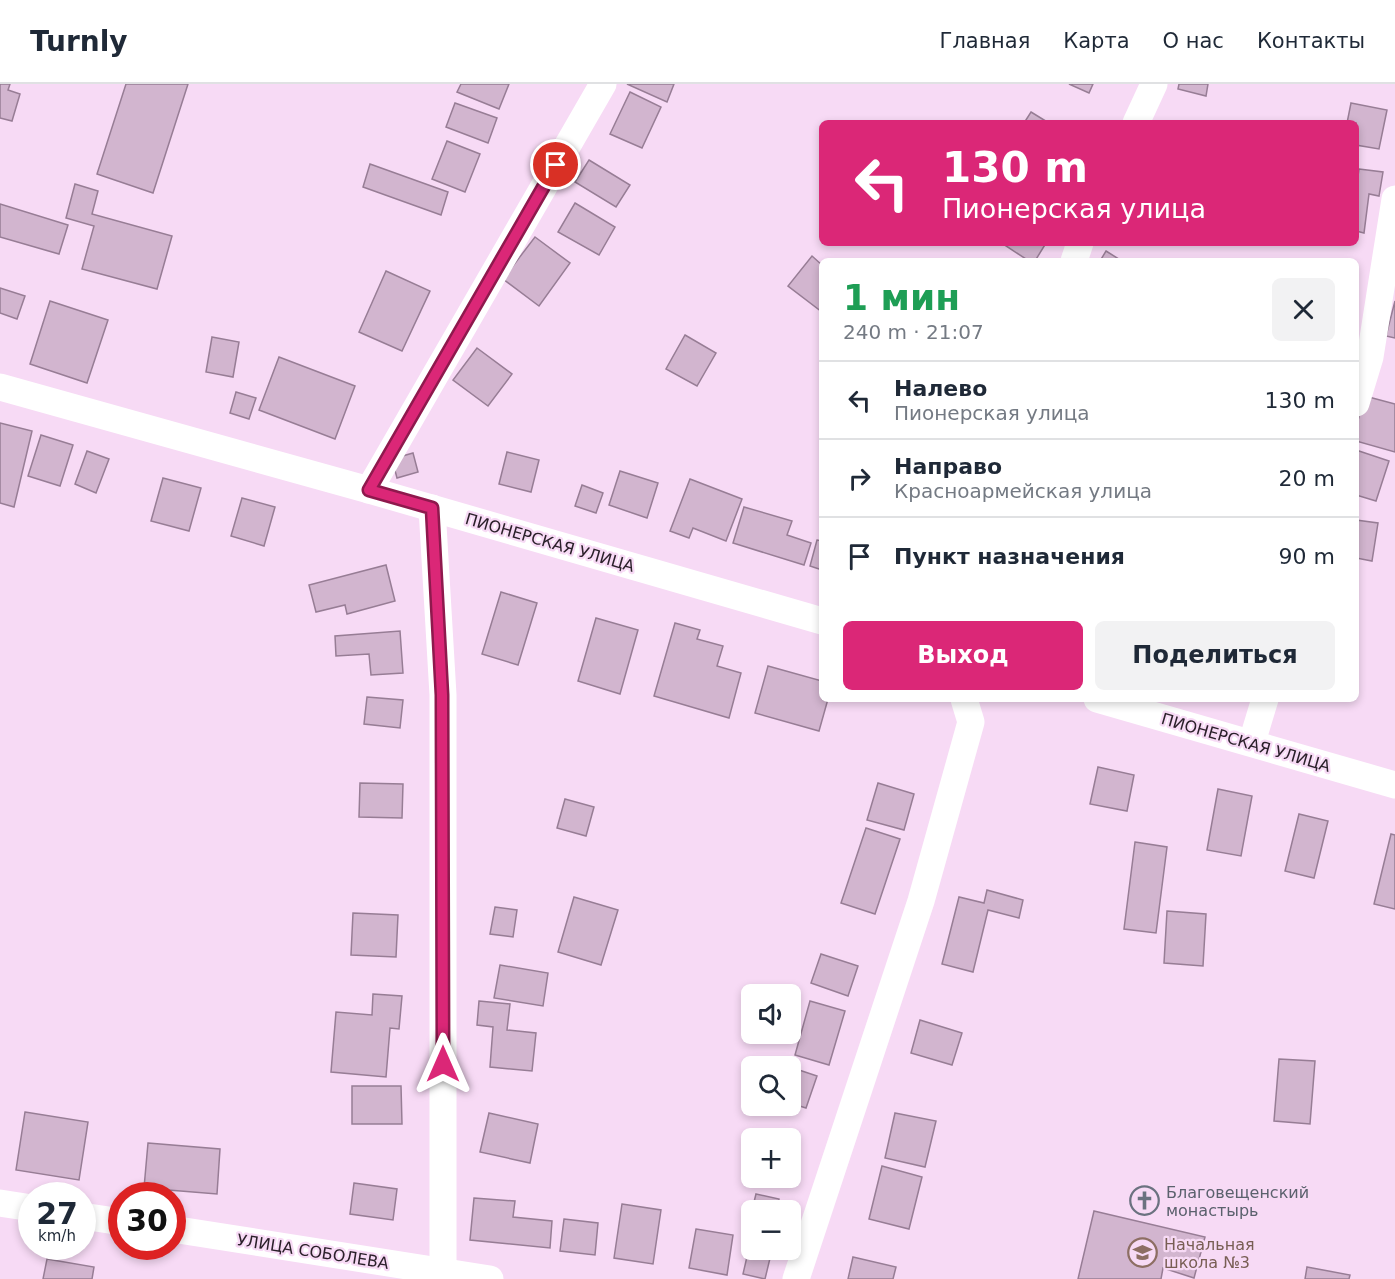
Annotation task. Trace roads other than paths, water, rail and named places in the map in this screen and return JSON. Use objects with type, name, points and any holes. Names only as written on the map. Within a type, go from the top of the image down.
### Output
[{"type":"street","points":[[369,490],[603,84]]},
{"type":"street","points":[[1137,120],[1154,84]]},
{"type":"street","points":[[1359,393],[1370,357],[1395,200]]},
{"type":"street","name":"ПИОНЕРСКАЯ УЛИЦА","points":[[0,387],[369,490],[819,620]]},
{"type":"street","points":[[432,508],[442,695],[443,1271]]},
{"type":"street","points":[[796,1279],[921,901],[972,722],[965,702]]},
{"type":"street","name":"ПИОНЕРСКАЯ УЛИЦА","points":[[1108,702],[1395,785]]},
{"type":"street","points":[[1252,742],[1264,702]]},
{"type":"street","points":[[0,1203],[18,1206]]},
{"type":"street","name":"УЛИЦА СОБОЛЕВА","points":[[186,1231],[490,1279]]},
{"type":"place","name":"Благовещенский монастырь","points":[[1145,1201]]},
{"type":"place","name":"Начальная школа №3","points":[[1143,1253]]}]
